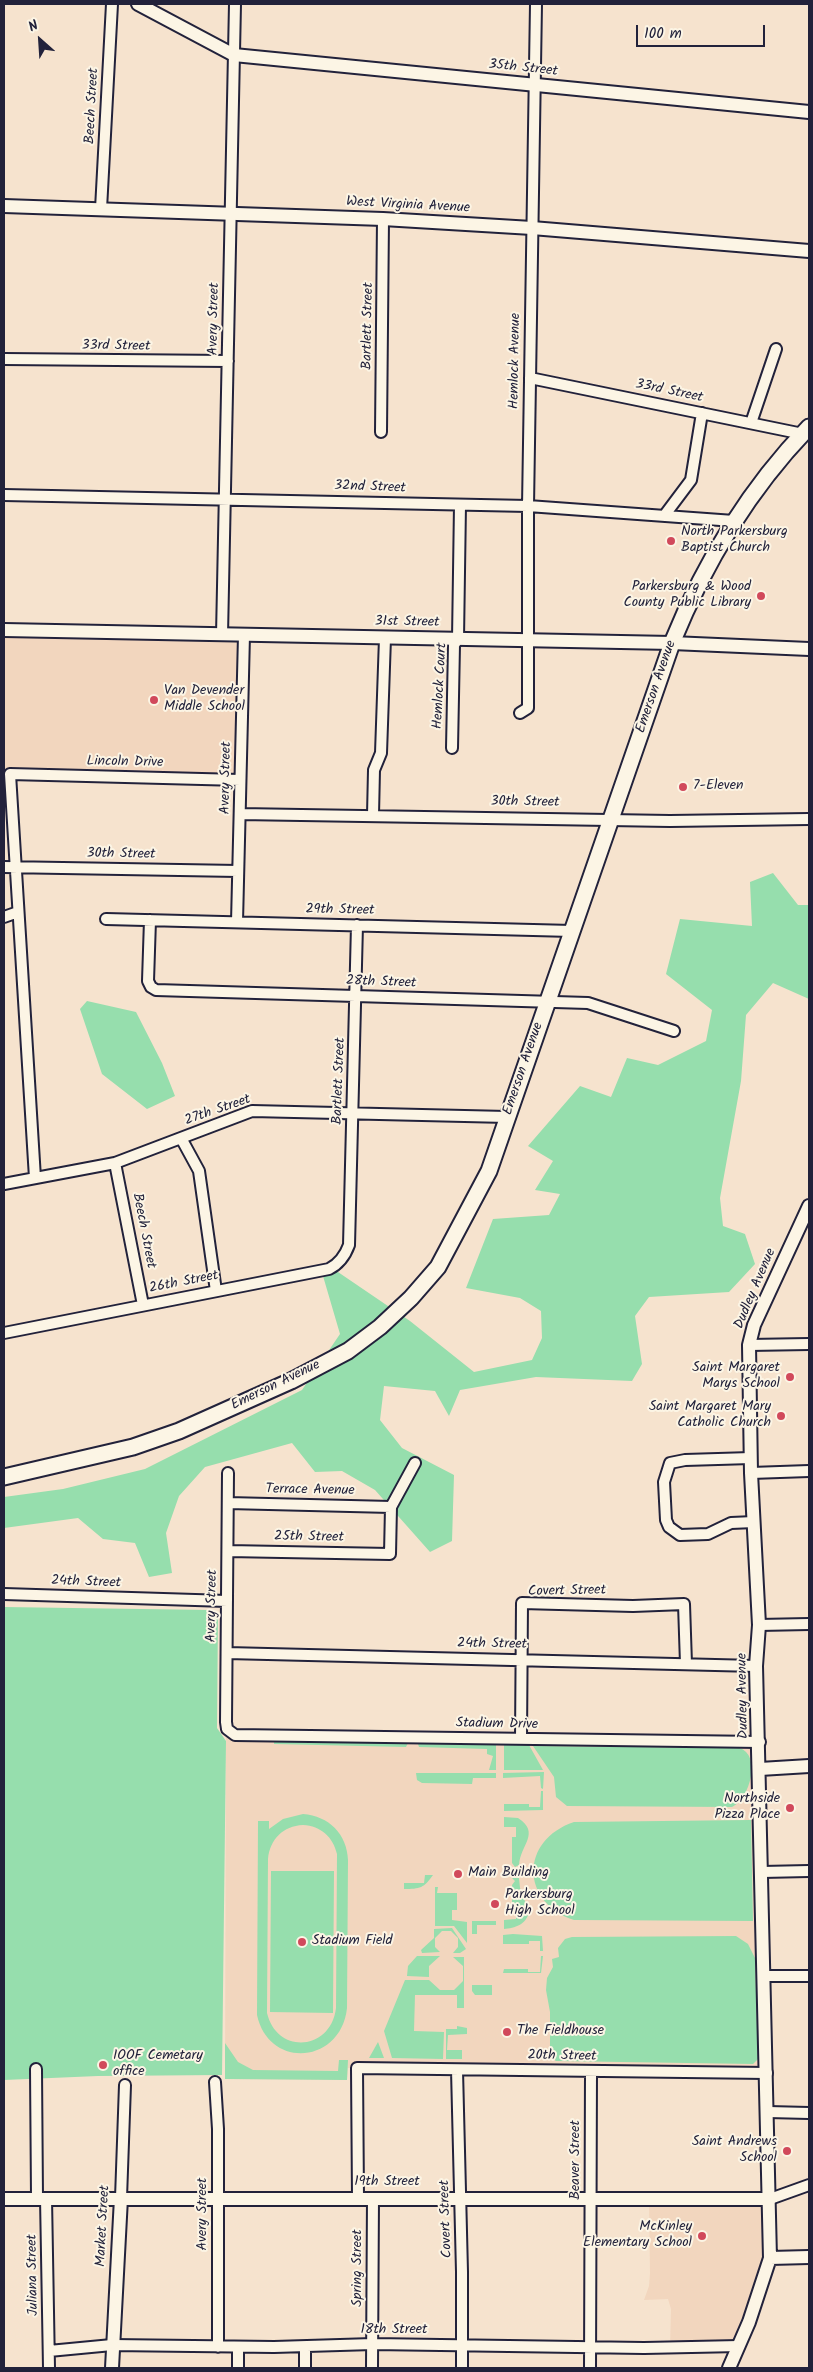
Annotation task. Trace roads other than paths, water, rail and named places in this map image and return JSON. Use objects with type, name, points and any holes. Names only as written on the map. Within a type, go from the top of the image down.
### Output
[{"type":"main road","name":"Emerson Avenue","points":[[4,1477],[95,1458],[155,1439],[241,1404],[348,1351],[380,1328],[411,1298],[438,1267],[489,1171],[672,643],[692,594],[734,521],[806,431]]},
{"type":"street","name":"Beech Street","points":[[101,210],[112,4]]},
{"type":"street","points":[[138,4],[234,55]]},
{"type":"street","name":"Avery Street","points":[[222,634],[235,4]]},
{"type":"street","name":"Hemlock Avenue","points":[[520,713],[528,708],[528,506],[536,4]]},
{"type":"street","name":"35th Street","points":[[234,55],[809,112]]},
{"type":"street","name":"West Virginia Avenue","points":[[4,206],[383,219],[532,228],[809,251]]},
{"type":"street","name":"Bartlett Street","points":[[381,432],[383,219]]},
{"type":"street","points":[[751,423],[776,349]]},
{"type":"street","name":"33rd Street","points":[[4,359],[228,361]]},
{"type":"street","name":"33rd Street","points":[[530,378],[751,423],[806,431]]},
{"type":"street","points":[[664,516],[691,480],[702,413]]},
{"type":"street","name":"32nd Street","points":[[4,495],[528,506],[734,521]]},
{"type":"street","name":"Hemlock Court","points":[[452,748],[454,645],[458,639],[460,505]]},
{"type":"street","name":"31st Street","points":[[4,630],[672,643],[809,649]]},
{"type":"street","name":"Avery Street","points":[[237,922],[244,635]]},
{"type":"street","points":[[373,816],[374,770],[381,753],[385,638]]},
{"type":"street","name":"Lincoln Drive","points":[[16,867],[10,774],[240,780]]},
{"type":"street","name":"30th Street","points":[[240,814],[611,818],[670,821],[809,819]]},
{"type":"street","name":"30th Street","points":[[4,867],[238,871]]},
{"type":"street","points":[[16,867],[35,1178]]},
{"type":"street","points":[[4,916],[18,912]]},
{"type":"street","name":"29th Street","points":[[106,919],[572,931]]},
{"type":"street","name":"28th Street","points":[[150,920],[148,981],[151,987],[156,990],[588,1003],[674,1031]]},
{"type":"street","name":"Bartlett Street","points":[[349,1237],[357,925]]},
{"type":"street","name":"27th Street","points":[[4,1184],[115,1163],[252,1111],[507,1117]]},
{"type":"street","points":[[181,1138],[199,1171],[216,1291]]},
{"type":"street","name":"Beech Street","points":[[115,1163],[144,1305]]},
{"type":"street","name":"Dudley Avenue","points":[[729,2368],[739,2346],[770,2258],[760,1742],[756,1666],[759,1625],[751,1473],[749,1345],[754,1325],[809,1206]]},
{"type":"street","name":"26th Street","points":[[4,1333],[328,1269],[335,1266],[344,1256],[349,1245],[349,1237]]},
{"type":"street","points":[[749,1345],[809,1344]]},
{"type":"street","points":[[751,1458],[685,1460],[670,1463],[664,1482],[664,1491],[666,1520],[669,1527],[680,1535],[708,1534],[730,1523],[754,1522]]},
{"type":"street","points":[[391,1507],[415,1462]]},
{"type":"street","points":[[751,1473],[809,1471]]},
{"type":"street","name":"Avery Street","points":[[228,1474],[226,1722],[227,1729],[235,1735]]},
{"type":"street","name":"Terrace Avenue","points":[[228,1504],[391,1507]]},
{"type":"street","name":"25th Street","points":[[228,1551],[390,1554],[391,1507]]},
{"type":"street","name":"24th Street","points":[[4,1594],[227,1601]]},
{"type":"street","name":"Covert Street","points":[[522,1739],[522,1604],[633,1606],[684,1604],[686,1664]]},
{"type":"street","points":[[759,1625],[809,1624]]},
{"type":"street","name":"24th Street","points":[[227,1653],[756,1666]]},
{"type":"street","name":"Stadium Drive","points":[[235,1735],[760,1742]]},
{"type":"street","points":[[760,1768],[809,1766]]},
{"type":"street","points":[[762,1872],[809,1871]]},
{"type":"street","points":[[764,1976],[809,1976]]},
{"type":"street","name":"20th Street","points":[[358,2198],[357,2068],[767,2073]]},
{"type":"street","name":"Juliana Street","points":[[36,2069],[49,2368]]},
{"type":"street","name":"Covert Street","points":[[457,2070],[462,2272],[462,2368]]},
{"type":"street","name":"Beaver Street","points":[[590,2368],[591,2071]]},
{"type":"street","name":"Avery Street","points":[[215,2082],[218,2198],[218,2347]]},
{"type":"street","name":"Market Street","points":[[112,2368],[126,2085]]},
{"type":"street","points":[[768,2112],[809,2113]]},
{"type":"street","points":[[770,2199],[809,2185]]},
{"type":"street","name":"Spring Street","points":[[372,2368],[373,2198]]},
{"type":"street","name":"19th Street","points":[[4,2199],[770,2199]]},
{"type":"street","points":[[770,2258],[809,2257]]},
{"type":"street","name":"18th Street","points":[[49,2352],[112,2346],[305,2347],[373,2344],[462,2344],[589,2348],[739,2346]]},
{"type":"street","points":[[238,2347],[238,2368]]},
{"type":"street","points":[[305,2347],[305,2368]]},
{"type":"place","name":"North Parkersburg Baptist Church","points":[[671,541]]},
{"type":"place","name":"Parkersburg & Wood County Public Library","points":[[761,596]]},
{"type":"place","name":"Van Devender Middle School","points":[[154,700]]},
{"type":"place","name":"7-Eleven","points":[[683,787]]},
{"type":"place","name":"Saint Margaret Marys School","points":[[790,1377]]},
{"type":"place","name":"Saint Margaret Mary Catholic Church","points":[[781,1416]]},
{"type":"place","name":"Northside Pizza Place","points":[[790,1808]]},
{"type":"place","name":"Main Building","points":[[458,1874]]},
{"type":"place","name":"Parkersburg High School","points":[[495,1904]]},
{"type":"place","name":"Stadium Field","points":[[302,1942]]},
{"type":"place","name":"The Fieldhouse","points":[[507,2032]]},
{"type":"place","name":"IOOF Cemetary office","points":[[103,2065]]},
{"type":"place","name":"Saint Andrews School","points":[[787,2151]]},
{"type":"place","name":"McKinley Elementary School","points":[[702,2236]]}]
